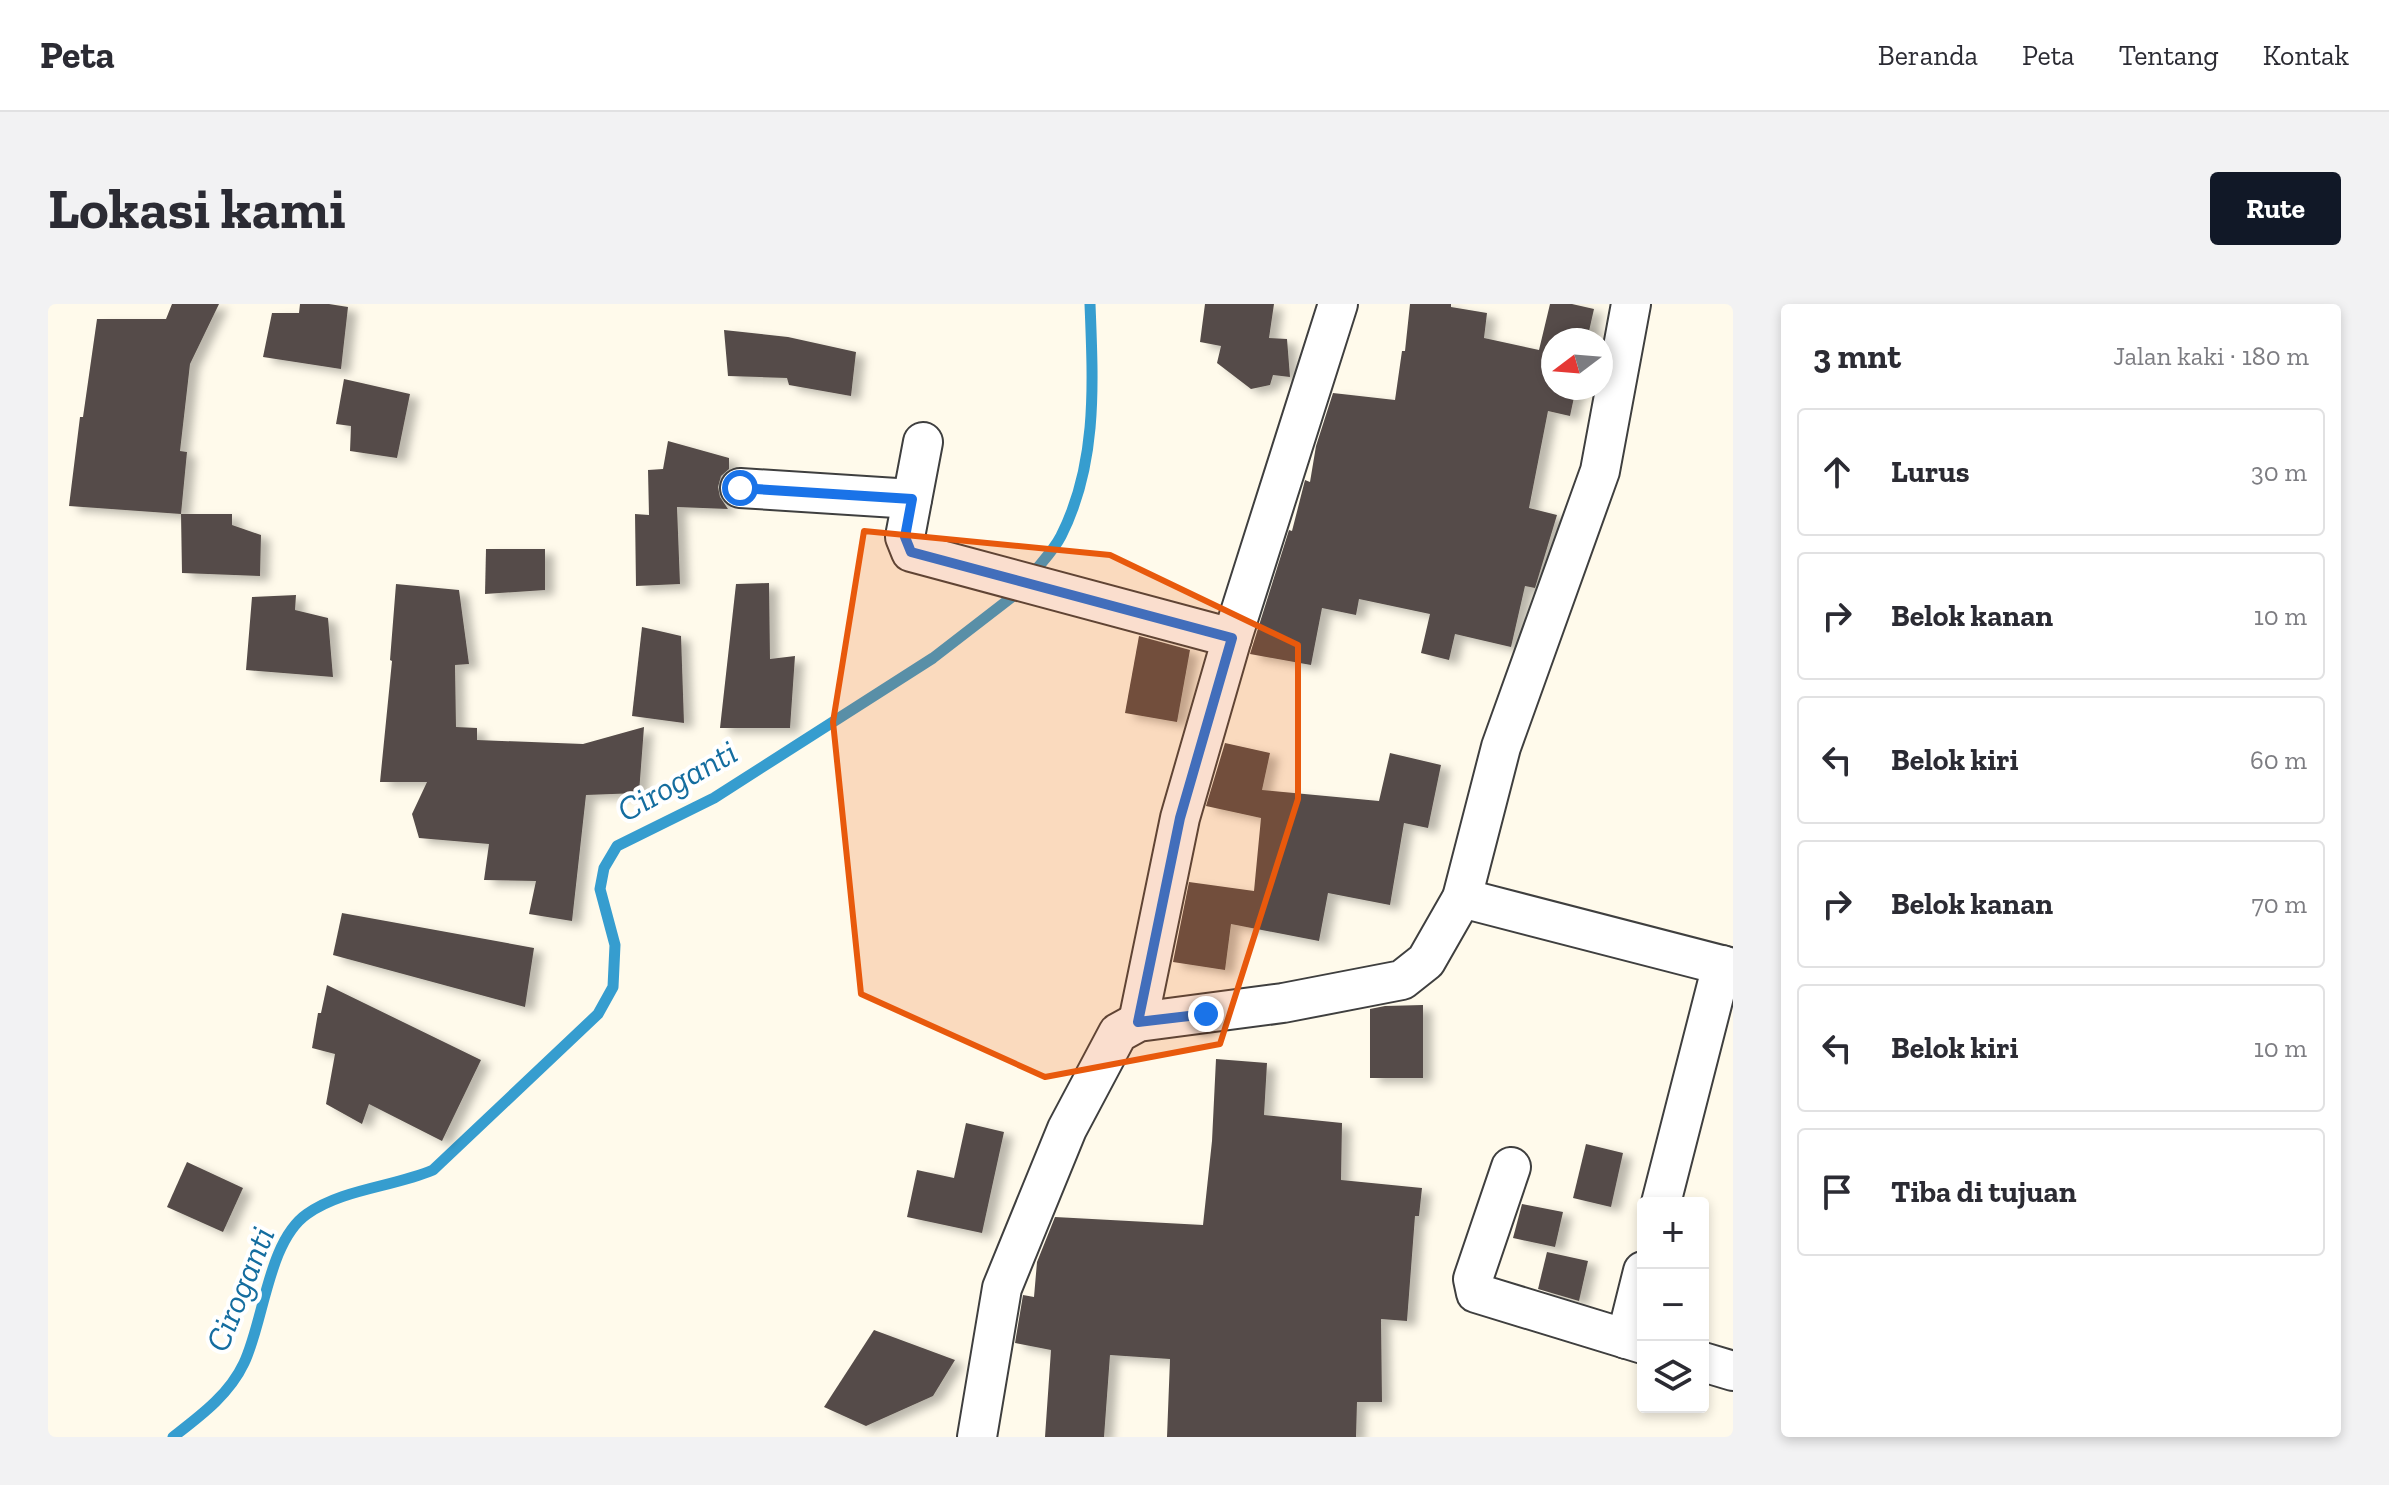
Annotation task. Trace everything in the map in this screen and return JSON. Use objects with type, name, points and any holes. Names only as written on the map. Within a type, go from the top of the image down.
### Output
[{"type":"street","points":[[1138,1022],[1180,818],[1232,638],[1338,304]]},
{"type":"street","points":[[977,1437],[1002,1288],[1067,1129],[1118,1033],[1138,1022],[1283,1003],[1402,980],[1426,961],[1462,898],[1501,747],[1600,471],[1631,304]]},
{"type":"street","points":[[923,442],[905,537],[911,552],[1232,638]]},
{"type":"street","points":[[740,488],[912,499]]},
{"type":"street","points":[[1462,898],[1728,967],[1663,1197]]},
{"type":"street","points":[[1511,1167],[1473,1279],[1476,1293],[1634,1341],[1637,1318]]},
{"type":"street","points":[[1709,1364],[1733,1371]]},
{"type":"highlighted area","points":[[864,531],[1110,555],[1298,645],[1298,799],[1220,1044],[1045,1077],[861,994],[833,722]]},
{"type":"building","points":[[172,304],[219,304],[190,364],[180,451],[187,452],[181,514],[69,506],[97,319],[166,319]]},
{"type":"building","points":[[300,304],[348,307],[341,369],[263,357],[272,313],[299,313]]},
{"type":"building","points":[[1205,304],[1274,304],[1269,338],[1287,339],[1290,377],[1273,375],[1270,385],[1251,389],[1217,363],[1221,346],[1200,342]]},
{"type":"building","points":[[1410,304],[1451,304],[1451,307],[1487,313],[1484,338],[1539,350],[1541,342],[1541,400],[1573,400],[1570,416],[1548,411],[1529,508],[1557,515],[1535,588],[1525,586],[1511,647],[1455,634],[1449,660],[1421,653],[1430,614],[1359,599],[1356,615],[1322,608],[1311,665],[1250,654],[1289,530],[1292,531],[1305,480],[1310,482],[1316,446],[1333,393],[1395,400],[1402,351],[1405,351]]},
{"type":"building","points":[[1550,304],[1572,304],[1594,309],[1590,328],[1544,328]]},
{"type":"building","points":[[724,330],[788,337],[856,352],[851,396],[789,385],[787,378],[728,376]]},
{"type":"building","points":[[344,379],[410,394],[397,458],[350,451],[351,426],[336,424]]},
{"type":"building","points":[[668,441],[729,458],[729,469],[721,476],[718,487],[728,509],[677,507],[680,584],[636,586],[635,514],[649,515],[648,470],[663,469]]},
{"type":"building","points":[[181,514],[232,514],[232,525],[261,535],[260,576],[182,573]]},
{"type":"building","points":[[486,549],[545,549],[545,590],[485,594]]},
{"type":"building","points":[[769,583],[770,659],[795,656],[790,728],[720,728],[736,584]]},
{"type":"building","points":[[396,584],[459,590],[469,664],[455,665],[456,727],[477,728],[477,740],[583,744],[644,727],[639,793],[586,795],[572,921],[529,914],[536,881],[484,880],[489,844],[419,838],[412,814],[427,782],[380,782]]},
{"type":"building","points":[[296,595],[295,610],[328,618],[333,677],[246,670],[252,597]]},
{"type":"building","points":[[642,627],[681,636],[684,723],[632,716]]},
{"type":"building","points":[[1139,636],[1190,650],[1177,722],[1125,713]]},
{"type":"building","points":[[1225,743],[1270,753],[1262,790],[1379,801],[1390,753],[1441,765],[1428,828],[1404,823],[1390,905],[1328,893],[1319,941],[1231,924],[1225,970],[1173,962],[1189,882],[1254,891],[1261,818],[1206,806]]},
{"type":"building","points":[[342,913],[534,948],[525,1007],[333,955]]},
{"type":"building","points":[[327,985],[481,1060],[442,1141],[369,1104],[362,1124],[326,1104],[335,1054],[312,1048]]},
{"type":"building","points":[[1423,1005],[1423,1078],[1370,1078],[1370,1009]]},
{"type":"building","points":[[1216,1059],[1267,1063],[1264,1115],[1342,1123],[1341,1180],[1422,1188],[1419,1216],[1415,1216],[1407,1321],[1381,1319],[1382,1402],[1357,1402],[1356,1437],[1167,1437],[1170,1359],[1110,1355],[1104,1437],[1045,1437],[1051,1350],[1015,1343],[1023,1295],[1034,1297],[1037,1262],[1055,1217],[1203,1225],[1212,1141]]},
{"type":"building","points":[[966,1123],[1004,1132],[982,1233],[907,1217],[917,1170],[954,1178]]},
{"type":"building","points":[[1586,1144],[1623,1153],[1611,1207],[1573,1198]]},
{"type":"building","points":[[187,1162],[243,1188],[223,1232],[167,1207]]},
{"type":"building","points":[[1522,1204],[1563,1212],[1555,1247],[1513,1238]]},
{"type":"building","points":[[1547,1252],[1588,1261],[1579,1301],[1538,1289]]},
{"type":"building","points":[[874,1330],[955,1360],[933,1396],[866,1426],[824,1407]]},
{"type":"waterway","name":"Ciroganti","points":[[1031,576],[1061,536],[1082,480],[1092,393],[1090,304]]},
{"type":"waterway","name":"Ciroganti","points":[[173,1437],[213,1404],[238,1375],[251,1346],[275,1262],[294,1226],[307,1214],[336,1199],[433,1170],[598,1014],[613,987],[615,945],[600,889],[604,868],[617,846],[714,798],[933,658],[1021,590]]},
{"type":"route","points":[[740,488],[912,499],[905,537],[911,552],[1232,638],[1180,818],[1138,1022],[1206,1014]]}]
